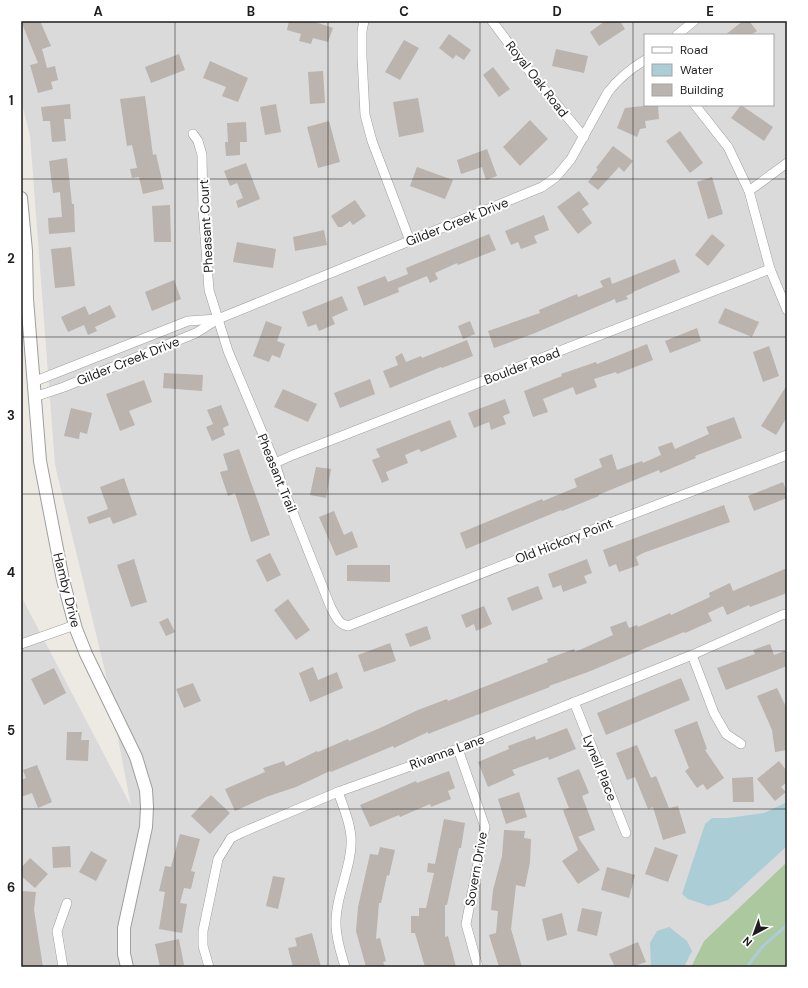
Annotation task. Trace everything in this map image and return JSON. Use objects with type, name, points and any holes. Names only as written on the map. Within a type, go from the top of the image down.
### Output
[{"type":"street","points":[[364,21],[362,31],[362,57],[365,115],[372,141],[410,241]]},
{"type":"street","name":"Royal Oak Road","points":[[492,21],[533,76],[584,137]]},
{"type":"street","points":[[678,34],[694,21]]},
{"type":"street","name":"Gilder Creek Drive","points":[[34,397],[64,387],[196,333],[218,319],[542,187],[556,177],[567,165],[608,92],[615,83],[629,70],[644,61]]},
{"type":"street","points":[[696,106],[728,147],[749,191],[770,269],[787,310]]},
{"type":"street","name":"Pheasant Court","points":[[193,134],[198,141],[202,155],[203,209],[209,290],[218,319]]},
{"type":"street","points":[[749,191],[787,163]]},
{"type":"street","name":"Hamby Drive","points":[[21,198],[26,250],[27,299],[34,397],[40,461],[63,580],[75,625],[86,654],[136,757],[146,790],[146,827],[124,928],[124,954],[127,967]]},
{"type":"street","name":"Boulder Road","points":[[275,464],[293,455],[770,269]]},
{"type":"street","name":"Gilder Creek Drive","points":[[33,382],[188,321],[218,319]]},
{"type":"street","name":"Pheasant Trail","points":[[218,319],[228,351],[275,464],[331,608],[342,625]]},
{"type":"street","name":"Old Hickory Point","points":[[342,625],[348,626],[787,455]]},
{"type":"street","name":"Rivanna Lane","points":[[209,967],[203,946],[203,931],[218,859],[231,838],[338,792],[458,749],[692,655],[787,614]]},
{"type":"street","points":[[21,644],[75,625]]},
{"type":"street","points":[[692,655],[714,713],[726,734],[741,744]]},
{"type":"street","name":"Lynell Place","points":[[574,702],[626,833]]},
{"type":"street","name":"Sovern Drive","points":[[458,749],[485,827],[466,924],[478,967]]},
{"type":"street","points":[[338,792],[349,824],[351,837],[351,849],[339,900],[336,924],[337,939],[345,967]]},
{"type":"street","points":[[63,967],[58,931],[67,903]]},
{"type":"shaded area","points":[[21,21],[787,21],[787,862],[704,941],[691,967],[21,967],[21,596],[131,806],[105,671],[55,465],[30,136],[21,100]]},
{"type":"green space","points":[[787,862],[787,967],[691,967],[704,941]]},
{"type":"water","points":[[787,802],[787,846],[728,900],[709,906],[688,899],[682,894],[705,824],[712,818],[728,818],[764,813]]},
{"type":"water","points":[[669,927],[687,941],[692,951],[684,967],[651,967],[650,943],[657,931]]},
{"type":"building","points":[[21,21],[40,21],[51,46],[42,49],[47,68],[55,66],[58,80],[51,82],[53,89],[38,93],[30,65],[38,63]]},
{"type":"building","points":[[289,21],[312,21],[333,28],[328,42],[313,38],[311,44],[299,41],[301,34],[287,30]]},
{"type":"building","points":[[605,21],[620,21],[625,29],[599,46],[590,32]]},
{"type":"building","points":[[743,21],[749,21],[757,31],[752,34],[726,34]]},
{"type":"building","points":[[449,34],[471,50],[464,60],[456,55],[453,59],[439,48]]},
{"type":"building","points":[[404,40],[419,48],[400,80],[385,72]]},
{"type":"building","points":[[556,49],[588,56],[584,73],[552,66]]},
{"type":"building","points":[[179,54],[185,70],[151,83],[145,67]]},
{"type":"building","points":[[210,61],[248,78],[238,102],[222,96],[226,87],[203,78]]},
{"type":"building","points":[[493,67],[510,89],[499,97],[483,75]]},
{"type":"building","points":[[323,71],[325,103],[310,104],[308,72]]},
{"type":"building","points":[[145,96],[153,155],[156,154],[164,189],[143,194],[139,177],[132,178],[130,169],[137,168],[132,145],[127,146],[120,99]]},
{"type":"building","points":[[418,98],[424,132],[399,137],[393,102]]},
{"type":"building","points":[[70,104],[71,119],[64,119],[66,141],[52,142],[50,121],[43,121],[41,107]]},
{"type":"building","points":[[276,104],[281,132],[265,135],[260,107]]},
{"type":"building","points":[[658,106],[659,119],[645,121],[646,128],[640,129],[637,137],[617,128],[625,108]]},
{"type":"building","points":[[740,106],[742,106],[773,127],[764,141],[731,118]]},
{"type":"building","points":[[530,120],[548,139],[520,166],[503,147]]},
{"type":"building","points":[[329,121],[340,162],[318,168],[307,127]]},
{"type":"building","points":[[246,122],[247,142],[240,142],[240,155],[226,156],[225,142],[228,142],[227,123]]},
{"type":"building","points":[[680,131],[703,163],[690,173],[666,141]]},
{"type":"building","points":[[613,146],[633,161],[624,172],[619,167],[598,190],[588,182],[598,169],[596,168]]},
{"type":"building","points":[[487,149],[497,176],[486,180],[482,167],[461,174],[457,160]]},
{"type":"building","points":[[67,158],[72,204],[74,204],[75,232],[49,234],[48,218],[62,217],[60,192],[53,193],[49,161]]},
{"type":"building","points":[[246,163],[260,199],[238,208],[236,201],[243,198],[237,183],[230,186],[224,171]]},
{"type":"building","points":[[417,167],[453,180],[445,199],[410,186]]},
{"type":"building","points":[[712,177],[723,214],[708,219],[697,182]]},
{"type":"building","points":[[579,191],[589,204],[582,209],[592,223],[578,234],[557,207]]},
{"type":"building","points":[[355,200],[366,216],[353,225],[350,221],[342,227],[338,227],[331,216]]},
{"type":"building","points":[[170,205],[171,242],[154,242],[152,206]]},
{"type":"building","points":[[544,215],[549,230],[534,236],[537,243],[521,249],[518,242],[511,245],[505,231]]},
{"type":"building","points":[[324,230],[327,245],[295,251],[293,237]]},
{"type":"building","points":[[489,234],[496,250],[458,265],[457,263],[435,273],[438,279],[430,283],[427,276],[398,288],[399,292],[364,306],[357,287],[385,276],[388,282],[408,274],[406,268]]},
{"type":"building","points":[[712,234],[725,245],[708,266],[695,255]]},
{"type":"building","points":[[237,242],[276,249],[273,268],[233,262]]},
{"type":"building","points":[[71,247],[75,286],[55,288],[51,249]]},
{"type":"building","points":[[675,259],[680,272],[633,292],[626,296],[628,299],[616,303],[615,299],[535,333],[494,348],[488,331],[540,313],[539,310],[577,294],[578,297],[603,287],[600,281],[610,277],[612,284]]},
{"type":"building","points":[[174,280],[181,299],[152,311],[145,292]]},
{"type":"building","points":[[342,296],[348,310],[332,317],[335,324],[319,331],[316,324],[308,327],[302,312]]},
{"type":"building","points":[[110,305],[116,317],[95,327],[97,331],[88,335],[84,325],[68,332],[61,317],[85,306],[89,315]]},
{"type":"building","points":[[725,308],[759,322],[752,337],[718,323]]},
{"type":"building","points":[[266,321],[282,327],[277,341],[285,344],[280,358],[272,355],[269,362],[253,356]]},
{"type":"building","points":[[470,321],[475,334],[463,339],[458,326]]},
{"type":"building","points":[[697,328],[701,341],[670,353],[665,341]]},
{"type":"building","points":[[467,340],[473,356],[442,368],[441,367],[390,388],[383,371],[398,365],[395,357],[402,353],[406,362],[421,356],[422,358]]},
{"type":"building","points":[[647,344],[653,360],[617,374],[616,372],[594,379],[597,387],[576,395],[573,387],[543,399],[548,412],[533,417],[524,391],[562,376],[561,374],[596,362],[597,364]]},
{"type":"building","points":[[769,346],[779,376],[763,382],[753,352]]},
{"type":"building","points":[[164,373],[203,375],[202,391],[163,388]]},
{"type":"building","points":[[370,379],[375,394],[340,408],[334,393]]},
{"type":"building","points":[[144,380],[152,402],[129,411],[135,425],[120,431],[106,394]]},
{"type":"building","points":[[787,385],[787,417],[776,435],[761,426]]},
{"type":"building","points":[[283,389],[317,404],[308,422],[274,407]]},
{"type":"building","points":[[505,399],[510,413],[503,416],[506,424],[491,430],[489,422],[474,428],[468,413]]},
{"type":"building","points":[[221,405],[229,425],[223,428],[225,435],[212,441],[206,427],[213,424],[207,410]]},
{"type":"building","points":[[71,408],[92,413],[87,434],[80,432],[79,439],[64,436]]},
{"type":"building","points":[[734,417],[742,438],[695,456],[696,458],[660,473],[659,470],[598,495],[599,496],[466,549],[460,533],[542,499],[543,501],[577,487],[574,479],[602,467],[599,459],[612,454],[617,470],[642,461],[643,463],[661,455],[658,447],[672,442],[675,449],[709,434],[706,427]]},
{"type":"building","points":[[450,420],[457,437],[421,452],[419,449],[405,455],[408,463],[386,472],[389,480],[382,483],[372,460],[380,457],[376,449]]},
{"type":"building","points":[[239,449],[270,535],[251,542],[235,493],[228,496],[220,472],[228,470],[223,454]]},
{"type":"building","points":[[316,467],[331,469],[326,498],[310,495]]},
{"type":"building","points":[[124,478],[137,515],[113,524],[110,517],[89,524],[87,517],[108,509],[100,487]]},
{"type":"building","points":[[783,482],[787,492],[787,498],[754,511],[748,496]]},
{"type":"building","points":[[724,505],[730,522],[643,553],[636,557],[639,565],[619,572],[616,564],[609,567],[603,550]]},
{"type":"building","points":[[334,511],[344,535],[352,531],[358,547],[336,556],[319,517]]},
{"type":"building","points":[[270,553],[281,575],[267,582],[256,560]]},
{"type":"building","points":[[134,559],[147,602],[131,607],[117,565]]},
{"type":"building","points":[[587,559],[592,573],[584,576],[587,583],[563,592],[561,585],[553,588],[548,574]]},
{"type":"building","points":[[347,565],[390,565],[390,582],[347,581]]},
{"type":"building","points":[[787,568],[787,593],[750,607],[749,605],[727,615],[723,606],[708,613],[712,621],[685,633],[684,632],[588,672],[428,734],[428,732],[394,748],[393,746],[235,811],[225,789],[265,772],[263,768],[284,761],[286,766],[317,751],[318,752],[348,739],[349,741],[380,728],[418,710],[447,699],[448,701],[548,662],[547,659],[574,649],[575,652],[613,635],[610,627],[626,621],[629,628],[637,625],[638,627],[670,613],[671,615],[710,597],[709,593],[730,583],[733,591]]},
{"type":"building","points":[[538,586],[543,599],[512,611],[507,598]]},
{"type":"building","points":[[288,599],[310,630],[296,640],[274,610]]},
{"type":"building","points":[[484,606],[492,624],[476,631],[474,624],[466,628],[461,615]]},
{"type":"building","points":[[168,618],[175,632],[166,636],[159,622]]},
{"type":"building","points":[[427,626],[431,639],[410,647],[405,634]]},
{"type":"building","points":[[390,643],[396,661],[364,672],[358,655]]},
{"type":"building","points":[[770,644],[774,655],[787,650],[787,666],[726,690],[717,668],[755,654],[753,650]]},
{"type":"building","points":[[313,667],[318,680],[337,672],[343,688],[310,702],[299,673]]},
{"type":"building","points":[[54,668],[66,693],[44,705],[31,679]]},
{"type":"building","points":[[681,678],[690,700],[606,735],[597,713]]},
{"type":"building","points":[[193,683],[201,701],[184,708],[176,689]]},
{"type":"building","points":[[777,688],[787,709],[787,750],[775,752],[772,730],[757,696]]},
{"type":"building","points":[[697,721],[707,749],[705,750],[724,778],[707,790],[703,784],[697,788],[685,771],[689,768],[674,730]]},
{"type":"building","points":[[567,728],[576,749],[549,760],[548,757],[512,770],[515,775],[488,787],[478,762],[509,749],[508,746],[535,736],[536,740]]},
{"type":"building","points":[[67,732],[82,732],[81,740],[89,740],[88,761],[66,760]]},
{"type":"building","points":[[637,745],[651,778],[656,776],[669,808],[678,806],[686,833],[663,840],[653,807],[648,809],[635,777],[627,780],[616,753]]},
{"type":"building","points":[[779,761],[787,771],[787,782],[781,787],[786,792],[775,801],[757,779]]},
{"type":"building","points":[[37,765],[52,802],[38,808],[32,793],[21,797],[21,780],[26,778],[23,770]]},
{"type":"building","points":[[579,769],[589,793],[582,796],[595,830],[578,837],[600,870],[578,884],[562,861],[578,850],[563,810],[569,808],[557,778]]},
{"type":"building","points":[[449,771],[455,788],[448,791],[451,799],[431,807],[430,804],[400,817],[399,815],[370,827],[360,805],[416,781],[417,783]]},
{"type":"building","points":[[753,777],[754,802],[733,802],[732,778]]},
{"type":"building","points":[[519,792],[527,817],[506,824],[498,799]]},
{"type":"building","points":[[211,795],[230,813],[210,834],[191,816]]},
{"type":"building","points":[[444,819],[465,823],[461,848],[459,848],[447,905],[445,905],[445,937],[448,936],[456,967],[425,967],[415,933],[411,933],[411,916],[419,916],[419,908],[426,908],[434,873],[427,872],[428,863],[435,864]]},
{"type":"building","points":[[504,830],[525,831],[524,838],[531,839],[530,862],[525,887],[516,885],[511,929],[522,967],[499,967],[489,935],[496,933],[498,911],[491,910],[493,890],[502,856]]},
{"type":"building","points":[[180,834],[200,839],[191,871],[195,872],[191,889],[184,888],[180,903],[187,904],[182,933],[159,929],[165,892],[159,891],[165,866],[171,867]]},
{"type":"building","points":[[70,846],[71,867],[53,868],[52,847]]},
{"type":"building","points":[[380,847],[395,850],[389,876],[387,875],[381,903],[379,903],[376,939],[380,938],[386,961],[383,962],[385,967],[366,967],[356,931],[358,907],[370,854],[378,855]]},
{"type":"building","points":[[655,847],[678,855],[668,882],[645,874]]},
{"type":"building","points":[[91,851],[107,860],[96,881],[79,872]]},
{"type":"building","points":[[30,858],[48,874],[35,888],[21,876],[21,868]]},
{"type":"building","points":[[607,867],[635,875],[629,898],[601,890]]},
{"type":"building","points":[[273,876],[285,878],[278,909],[266,906]]},
{"type":"building","points":[[21,891],[36,892],[34,910],[43,967],[21,967]]},
{"type":"building","points":[[582,908],[602,912],[597,936],[577,931]]},
{"type":"building","points":[[562,913],[567,935],[547,941],[542,919]]},
{"type":"building","points":[[312,933],[321,967],[293,967],[288,948],[297,946],[295,938]]},
{"type":"building","points":[[179,939],[184,965],[177,967],[160,967],[155,944]]},
{"type":"building","points":[[638,942],[646,962],[632,967],[615,967],[609,954]]},
{"type":"waterway","points":[[747,967],[762,947],[787,925]]}]
